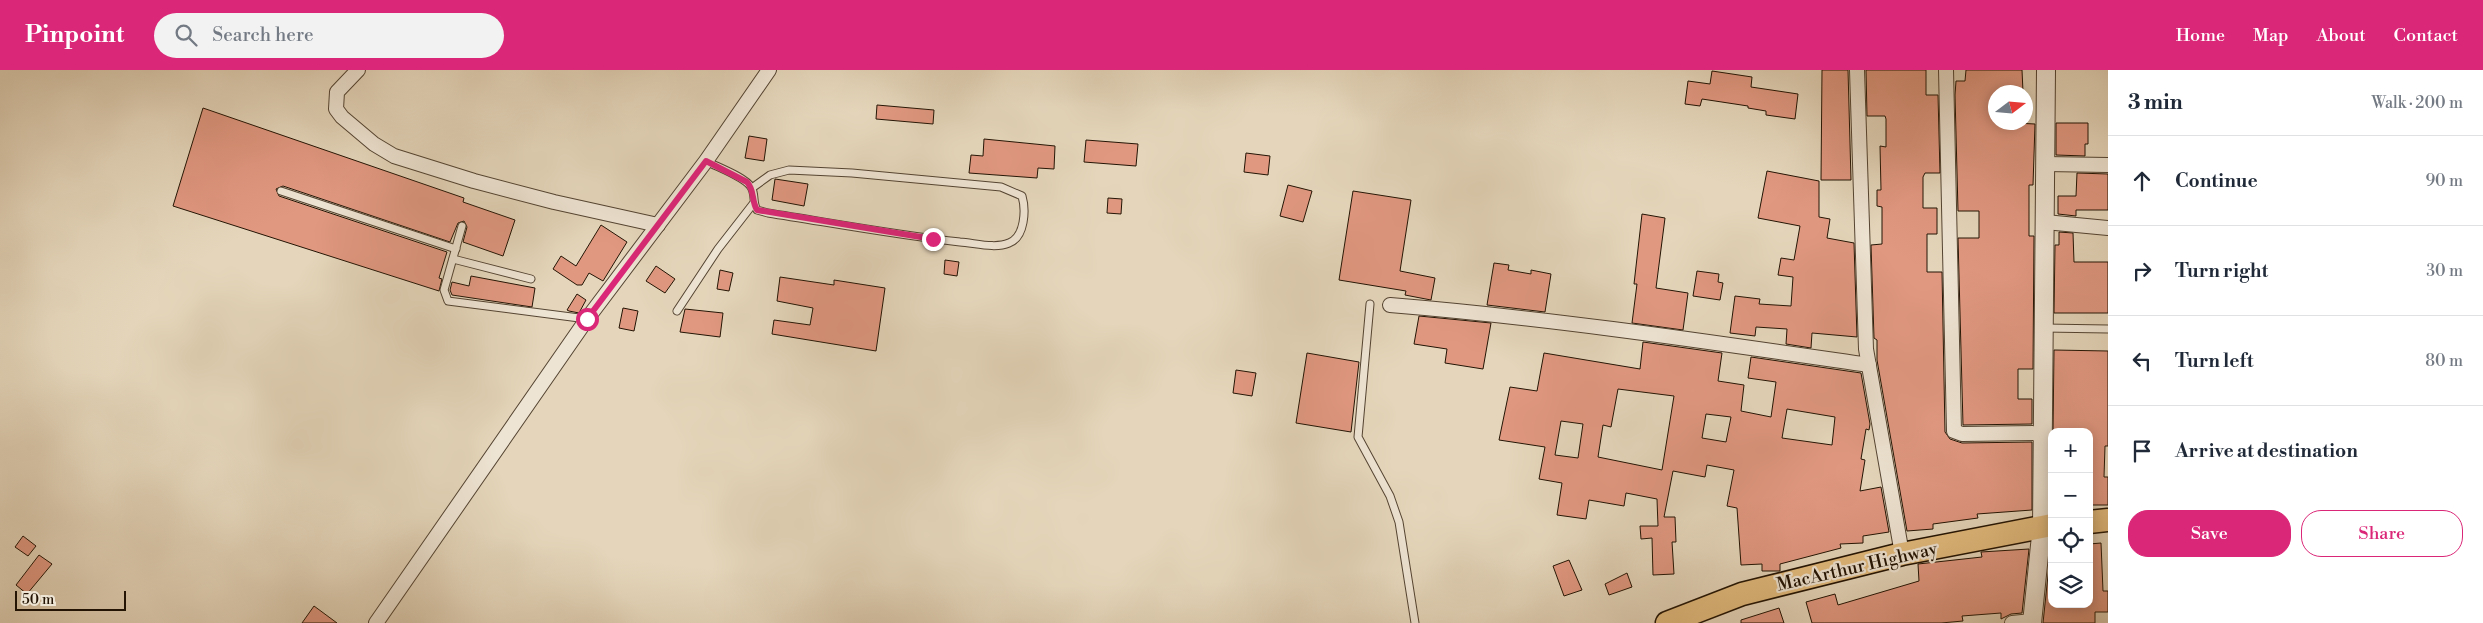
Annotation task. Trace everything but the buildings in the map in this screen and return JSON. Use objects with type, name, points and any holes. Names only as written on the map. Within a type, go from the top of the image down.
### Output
[{"type":"highway","points":[[2093,522],[2108,520]]},
{"type":"highway","name":"MacArthur Highway","points":[[1667,623],[1742,594],[1902,554],[2047,526]]},
{"type":"street","points":[[358,70],[337,92],[336,109],[342,117],[384,151],[474,181],[554,202],[658,225]]},
{"type":"street","points":[[376,623],[587,319],[706,161],[769,70]]},
{"type":"street","points":[[1857,70],[1866,349],[1902,554]]},
{"type":"street","points":[[1946,70],[1954,432],[1962,434],[2043,433]]},
{"type":"street","points":[[2012,623],[2032,622],[2047,526],[2043,433],[2046,70]]},
{"type":"street","points":[[2045,164],[2108,165]]},
{"type":"street","points":[[2045,222],[2108,228]]},
{"type":"street","points":[[1390,305],[1475,312],[1574,324],[1869,365]]},
{"type":"lane","points":[[706,161],[747,182],[752,188],[753,204],[757,210],[768,213],[933,239],[999,246],[1011,243],[1021,231],[1024,202],[1022,196],[1001,187],[852,173],[778,171],[752,188]]},
{"type":"lane","points":[[281,191],[456,248]]},
{"type":"lane","points":[[677,311],[718,249],[753,204]]},
{"type":"lane","points":[[462,226],[444,290],[448,301],[587,319]]},
{"type":"lane","points":[[453,259],[531,279]]},
{"type":"lane","points":[[1370,304],[1358,437],[1390,496],[1399,522],[1415,623]]},
{"type":"lane","points":[[2044,328],[2108,329]]},
{"type":"route","points":[[587,319],[706,161],[747,182],[754,193],[753,204],[757,210],[933,239]]}]
